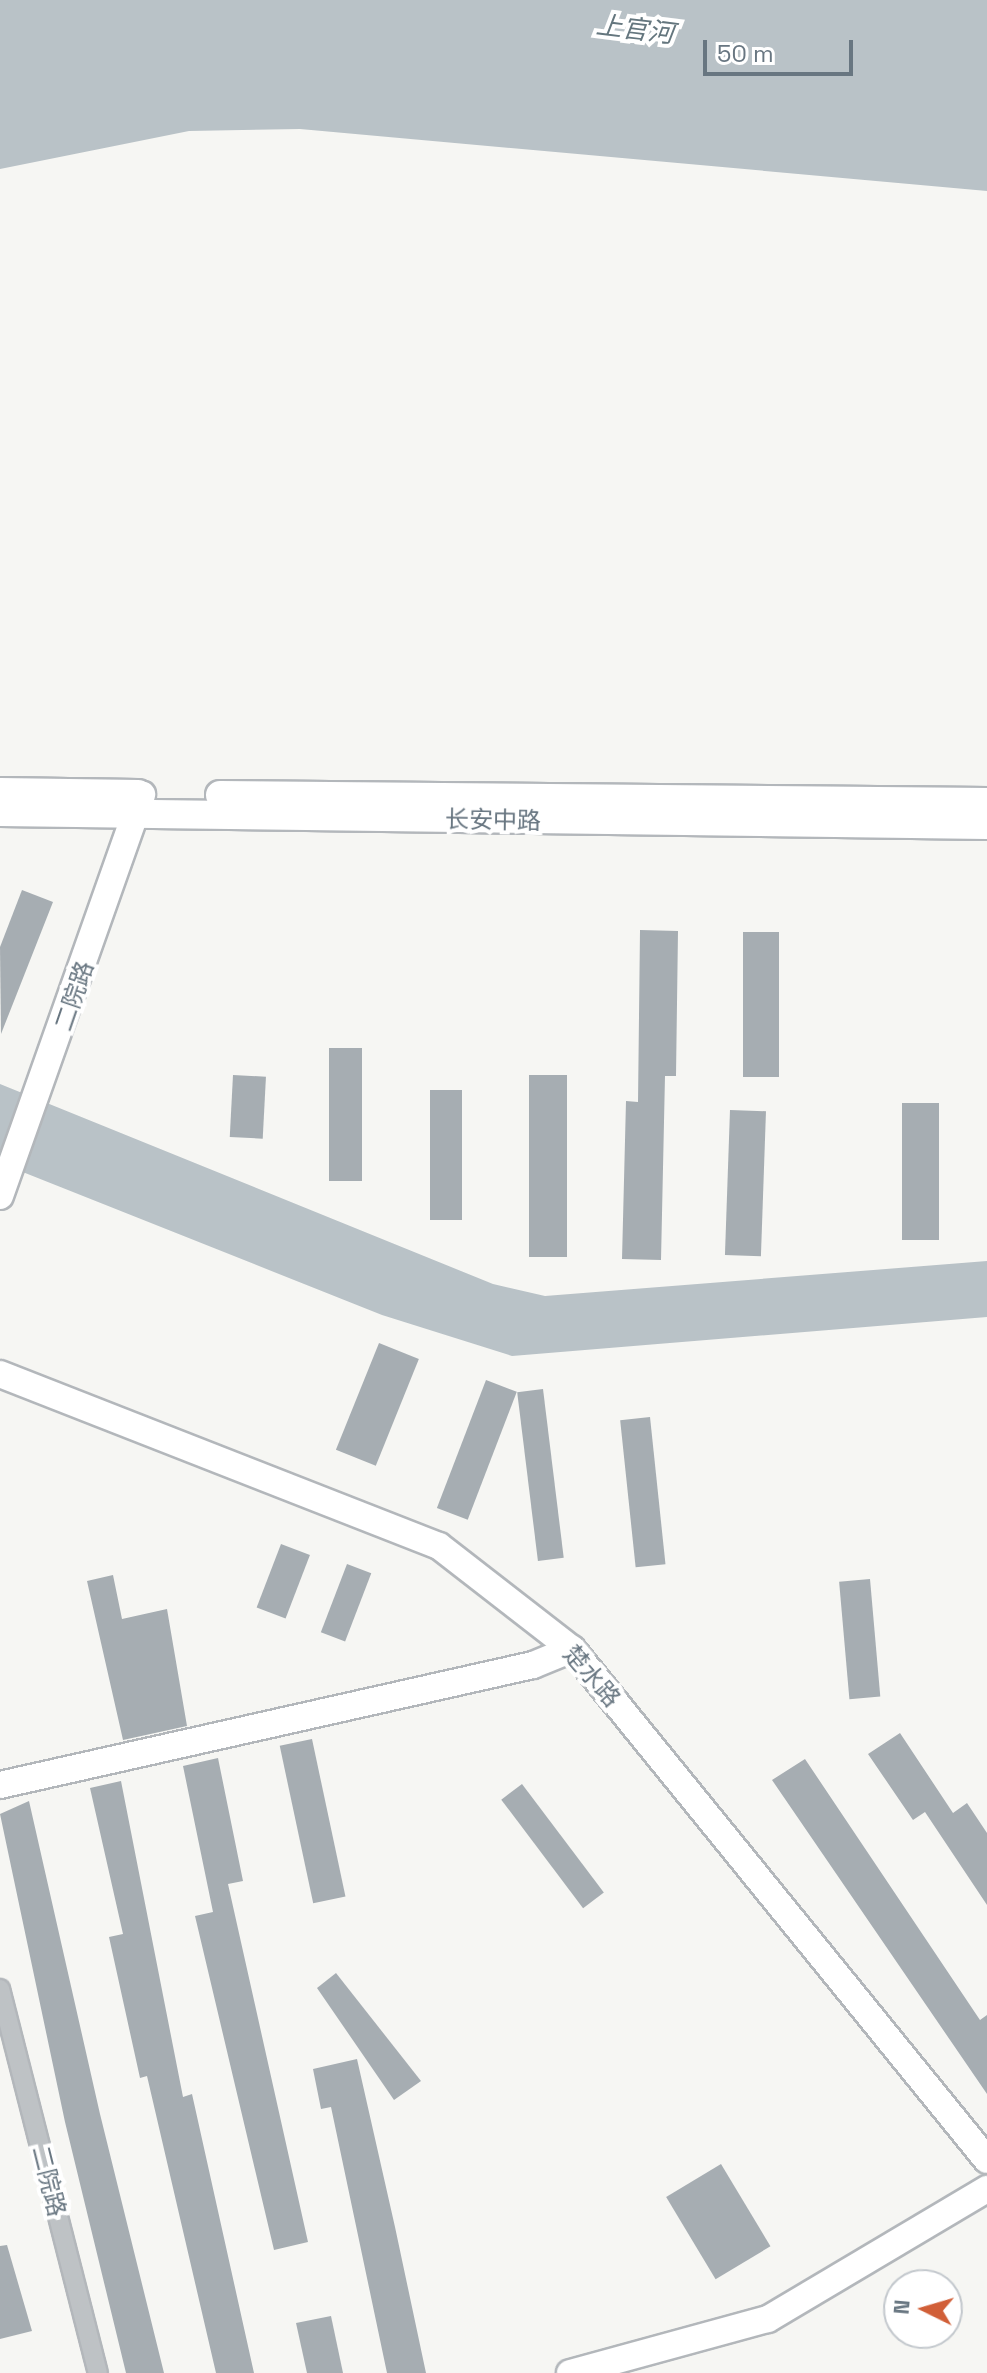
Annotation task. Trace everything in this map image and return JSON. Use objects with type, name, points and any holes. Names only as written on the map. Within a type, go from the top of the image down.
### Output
[{"type":"main road","name":"长安中路","points":[[0,792],[140,803],[987,825]]},
{"type":"main road","name":"长安中路","points":[[0,812],[140,803],[987,802]]},
{"type":"street","name":"二院路","points":[[3,1188],[41,1094],[140,803]]},
{"type":"street","name":"楚水路","points":[[0,1374],[439,1546],[572,1649],[987,2160]]},
{"type":"street","points":[[0,1785],[533,1665],[572,1649]]},
{"type":"street","name":"二院路","points":[[0,1989],[98,2373]]},
{"type":"street","points":[[570,2373],[768,2319],[987,2189]]},
{"type":"water","name":"上官河","points":[[0,0],[987,0],[987,191],[300,129],[189,131],[0,169]]},
{"type":"water","points":[[0,1084],[493,1284],[545,1296],[987,1261],[987,1317],[512,1356],[382,1315],[0,1163]]},
{"type":"building","points":[[22,890],[53,902],[1,1034],[0,947]]},
{"type":"building","points":[[640,930],[678,931],[676,1076],[665,1076],[661,1260],[622,1259],[626,1101],[638,1102]]},
{"type":"building","points":[[743,932],[779,932],[779,1077],[743,1077]]},
{"type":"building","points":[[329,1048],[362,1048],[362,1181],[329,1181]]},
{"type":"building","points":[[233,1075],[266,1077],[263,1139],[230,1137]]},
{"type":"building","points":[[529,1075],[567,1075],[567,1257],[529,1257]]},
{"type":"building","points":[[430,1090],[462,1090],[462,1220],[430,1220]]},
{"type":"building","points":[[902,1103],[939,1103],[939,1240],[902,1240]]},
{"type":"building","points":[[730,1110],[766,1111],[761,1256],[725,1255]]},
{"type":"building","points":[[379,1343],[419,1359],[376,1466],[336,1450]]},
{"type":"building","points":[[486,1380],[517,1392],[468,1520],[437,1508]]},
{"type":"building","points":[[543,1389],[564,1558],[538,1561],[517,1392]]},
{"type":"building","points":[[650,1417],[665,1564],[636,1567],[620,1420]]},
{"type":"building","points":[[281,1544],[310,1555],[286,1619],[257,1607]]},
{"type":"building","points":[[347,1564],[371,1573],[345,1641],[321,1632]]},
{"type":"building","points":[[113,1575],[122,1619],[167,1609],[187,1726],[123,1740],[87,1581]]},
{"type":"building","points":[[870,1579],[880,1697],[849,1699],[839,1582]]},
{"type":"building","points":[[900,1733],[953,1813],[967,1803],[987,1833],[987,1905],[925,1812],[913,1820],[868,1754]]},
{"type":"building","points":[[312,1739],[345,1896],[313,1903],[280,1746]]},
{"type":"building","points":[[218,1758],[243,1881],[228,1884],[308,2242],[274,2250],[195,1916],[213,1912],[183,1766]]},
{"type":"building","points":[[805,1759],[980,2020],[987,2015],[987,2094],[772,1780]]},
{"type":"building","points":[[121,1781],[183,2097],[192,2094],[254,2373],[216,2373],[147,2076],[140,2078],[109,1937],[123,1934],[90,1788]]},
{"type":"building","points":[[522,1784],[604,1893],[583,1908],[501,1800]]},
{"type":"building","points":[[29,1801],[100,2114],[164,2373],[126,2373],[65,2122],[0,1814]]},
{"type":"building","points":[[336,1973],[421,2081],[394,2100],[317,1988]]},
{"type":"building","points":[[357,2059],[426,2373],[387,2373],[331,2107],[321,2109],[313,2069]]},
{"type":"building","points":[[721,2164],[770,2246],[716,2279],[666,2197]]},
{"type":"building","points":[[7,2245],[32,2331],[0,2339],[0,2246]]},
{"type":"building","points":[[331,2316],[343,2373],[307,2373],[296,2323]]}]
